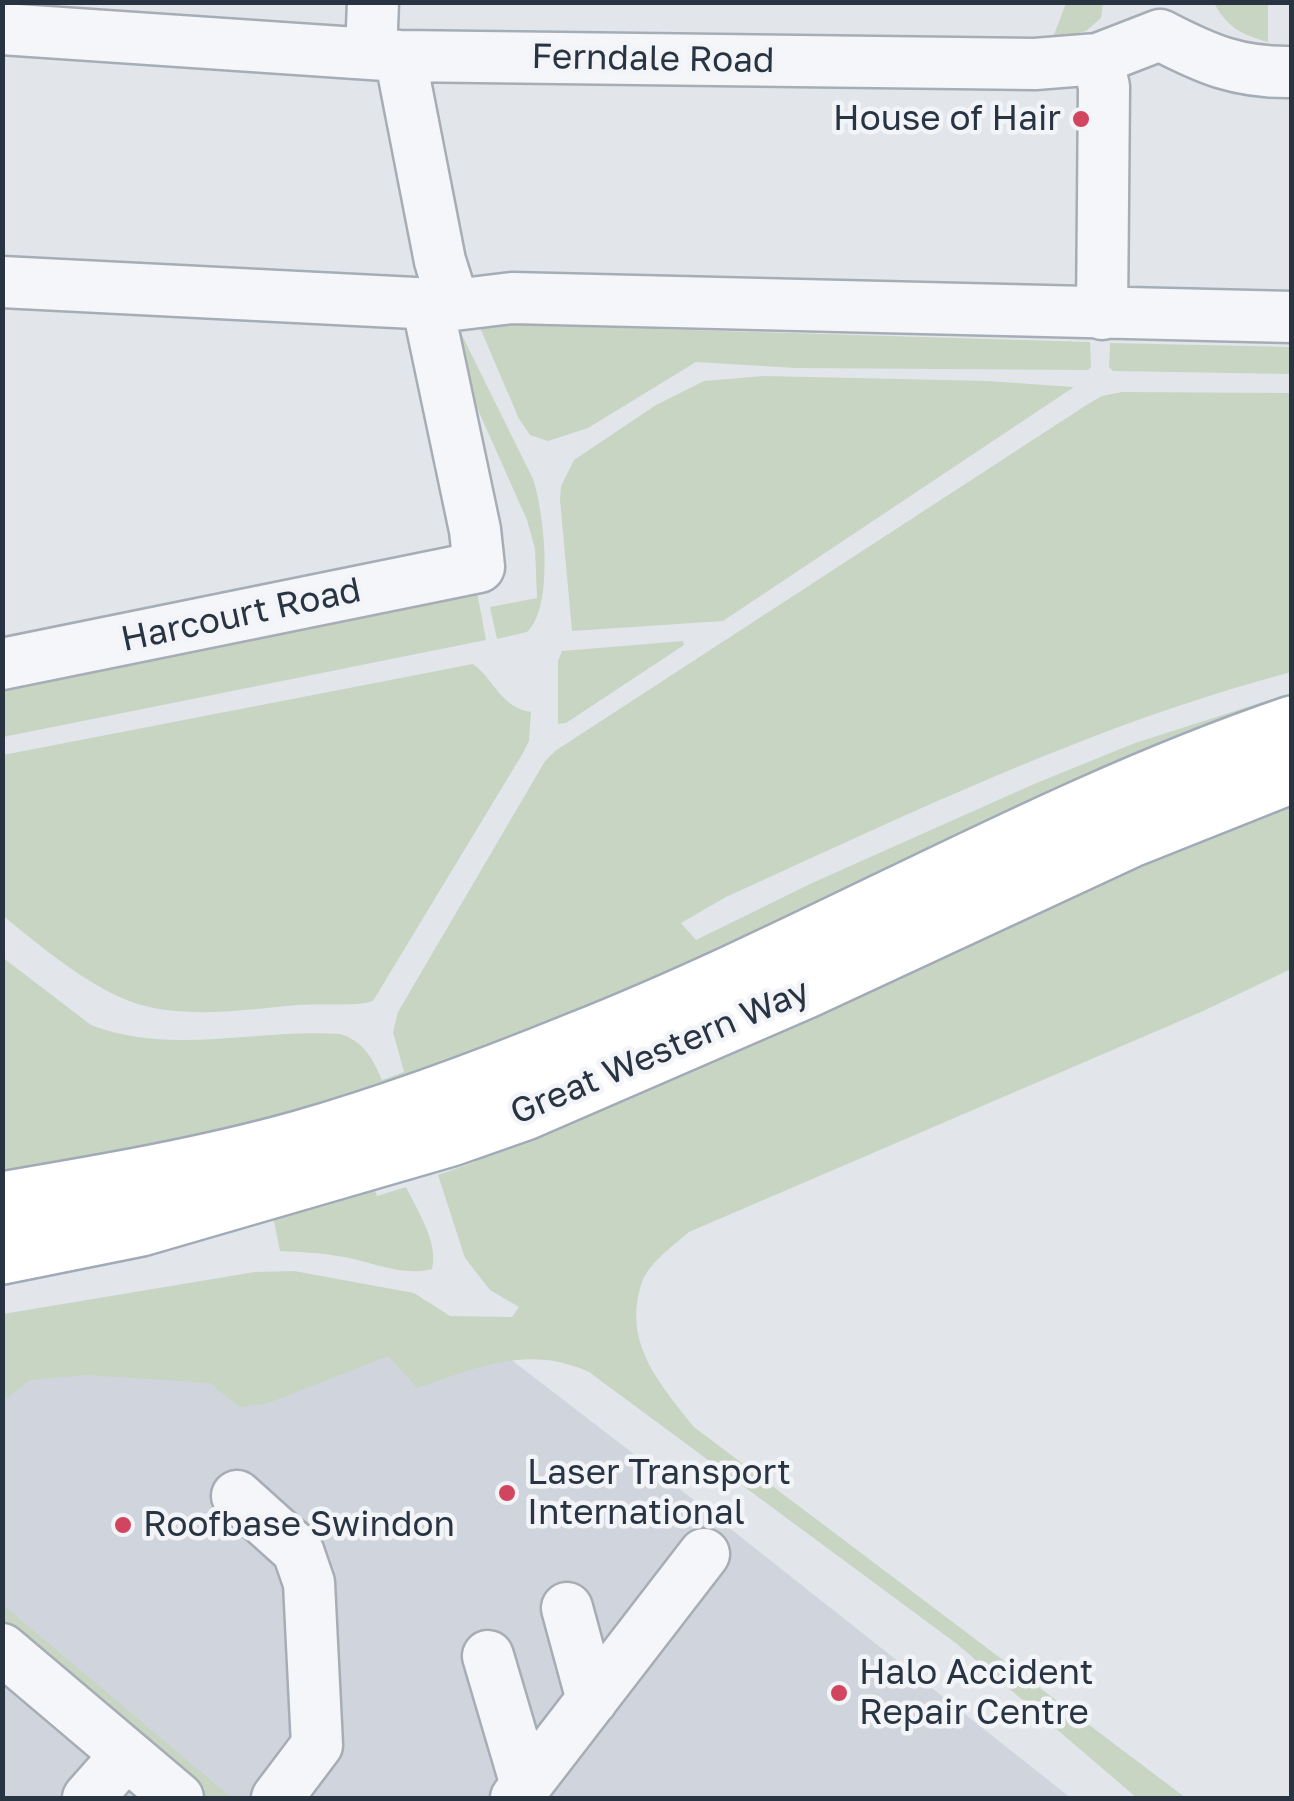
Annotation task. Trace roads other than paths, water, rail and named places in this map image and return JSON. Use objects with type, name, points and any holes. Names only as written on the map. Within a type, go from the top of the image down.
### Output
[{"type":"main road","name":"Great Western Way","points":[[2,1200],[204,1163],[315,1134],[452,1088],[682,996],[1072,811],[1292,724]]},
{"type":"main road","name":"Great Western Way","points":[[2,1256],[142,1228],[432,1144],[525,1112],[804,990],[1143,834],[1292,775]]},
{"type":"street","points":[[373,2],[440,261],[441,304]]},
{"type":"street","name":"Ferndale Road","points":[[2,29],[386,55],[1035,64],[1098,59],[1160,19],[1225,66],[1292,72]]},
{"type":"street","points":[[1098,59],[1104,87],[1102,314]]},
{"type":"street","points":[[2,282],[441,304],[512,298],[1292,317]]},
{"type":"street","name":"Harcourt Road","points":[[2,664],[477,548],[456,440],[441,304]]},
{"type":"street","points":[[236,1496],[298,1551],[309,1583],[317,1745],[277,1798]]},
{"type":"street","points":[[521,1792],[704,1554]]},
{"type":"street","points":[[567,1608],[592,1700]]},
{"type":"street","points":[[2,1649],[178,1798]]},
{"type":"street","points":[[488,1656],[521,1792]]},
{"type":"street","points":[[88,1798],[126,1755]]},
{"type":"place","name":"House of Hair","points":[[1081,119]]},
{"type":"place","name":"Laser Transport International","points":[[507,1493]]},
{"type":"place","name":"Roofbase Swindon","points":[[123,1525]]},
{"type":"place","name":"Halo Accident Repair Centre","points":[[839,1693]]}]
